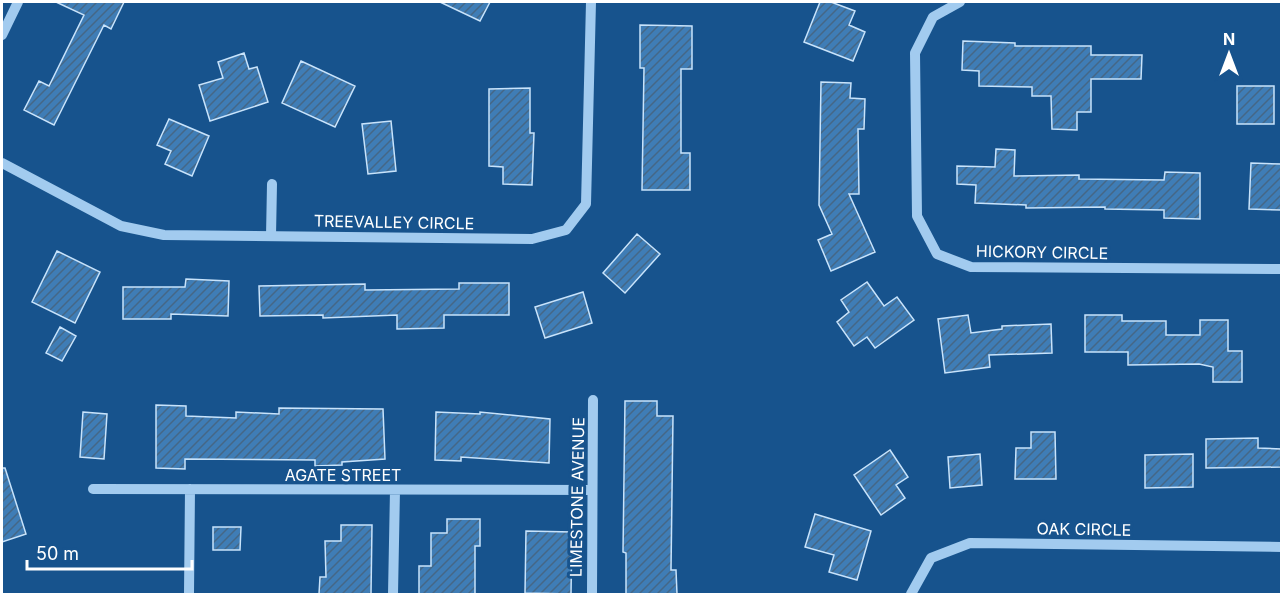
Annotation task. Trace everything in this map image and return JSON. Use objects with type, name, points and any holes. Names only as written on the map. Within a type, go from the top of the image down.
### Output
[{"type":"street","points":[[2,35],[18,2]]},
{"type":"street","name":"TREEVALLEY CIRCLE","points":[[2,163],[121,226],[164,235],[532,239],[566,230],[586,204],[591,2]]},
{"type":"street","name":"HICKORY CIRCLE","points":[[960,2],[933,17],[915,53],[917,216],[937,254],[971,267],[1281,269]]},
{"type":"street","points":[[271,236],[272,184]]},
{"type":"street","name":"LIMESTONE AVENUE","points":[[592,594],[593,400]]},
{"type":"street","name":"AGATE STREET","points":[[93,489],[592,490]]},
{"type":"street","points":[[189,594],[190,489]]},
{"type":"street","points":[[393,594],[395,490]]},
{"type":"street","name":"OAK CIRCLE","points":[[911,594],[931,558],[970,543],[1281,547]]},
{"type":"building","points":[[56,2],[124,2],[111,29],[104,25],[54,125],[24,110],[39,81],[49,86],[84,15]]},
{"type":"building","points":[[440,2],[490,2],[480,21]]},
{"type":"building","points":[[820,2],[831,2],[855,11],[849,25],[865,32],[853,61],[804,42]]},
{"type":"building","points":[[640,25],[692,26],[692,69],[681,69],[681,153],[690,153],[690,190],[642,190],[644,68],[640,68]]},
{"type":"building","points":[[963,41],[1015,43],[1015,46],[1091,46],[1091,55],[1142,55],[1141,79],[1091,79],[1091,112],[1077,112],[1077,130],[1052,129],[1051,96],[1032,96],[1032,87],[979,86],[979,71],[962,70]]},
{"type":"building","points":[[244,53],[249,69],[257,67],[268,102],[210,121],[199,85],[223,78],[218,62]]},
{"type":"building","points":[[301,61],[355,86],[335,127],[282,103]]},
{"type":"building","points":[[821,82],[851,83],[850,98],[865,99],[864,129],[858,129],[859,194],[849,194],[875,252],[831,271],[818,240],[832,234],[819,205]]},
{"type":"building","points":[[1237,86],[1274,86],[1274,124],[1237,124]]},
{"type":"building","points":[[530,88],[530,133],[534,133],[532,185],[503,184],[503,167],[489,166],[489,89]]},
{"type":"building","points":[[169,119],[209,136],[192,176],[165,164],[171,151],[157,145]]},
{"type":"building","points":[[391,121],[396,171],[368,174],[362,124]]},
{"type":"building","points":[[996,149],[1015,150],[1014,176],[1079,175],[1079,179],[1164,180],[1165,172],[1200,173],[1200,219],[1164,218],[1164,210],[1105,209],[1105,207],[1026,208],[1026,205],[975,203],[976,185],[957,184],[957,166],[995,167]]},
{"type":"building","points":[[1251,163],[1281,164],[1281,210],[1249,209]]},
{"type":"building","points":[[637,234],[660,254],[625,293],[603,273]]},
{"type":"building","points":[[57,251],[100,272],[75,323],[32,302]]},
{"type":"building","points":[[186,279],[229,281],[228,316],[171,314],[171,319],[123,319],[123,287],[185,287]]},
{"type":"building","points":[[867,282],[884,306],[897,297],[914,320],[875,348],[867,337],[854,346],[837,322],[849,312],[841,300]]},
{"type":"building","points":[[459,283],[509,283],[509,315],[444,315],[444,328],[397,329],[397,315],[323,318],[323,315],[260,316],[259,286],[365,284],[365,290],[459,289]]},
{"type":"building","points":[[583,292],[592,323],[545,338],[535,307]]},
{"type":"building","points":[[968,315],[971,333],[1002,329],[1002,326],[1051,324],[1052,353],[989,355],[990,367],[945,373],[938,319]]},
{"type":"building","points":[[1085,315],[1122,315],[1122,321],[1166,321],[1166,335],[1200,335],[1200,320],[1228,320],[1228,351],[1242,351],[1242,382],[1213,382],[1213,367],[1199,364],[1128,365],[1128,352],[1085,352]]},
{"type":"building","points":[[60,327],[76,336],[62,361],[46,353]]},
{"type":"building","points":[[625,401],[657,401],[657,416],[673,416],[671,570],[676,570],[677,594],[626,594],[626,553],[623,552]]},
{"type":"building","points":[[156,405],[186,406],[186,416],[236,418],[236,412],[279,414],[279,408],[383,409],[385,459],[315,466],[315,460],[185,459],[185,469],[156,468]]},
{"type":"building","points":[[83,412],[107,414],[104,459],[80,457]]},
{"type":"building","points":[[436,412],[480,414],[480,412],[550,419],[549,463],[461,457],[461,461],[435,460]]},
{"type":"building","points":[[1031,432],[1055,432],[1056,479],[1015,479],[1016,448],[1031,448]]},
{"type":"building","points":[[1258,438],[1258,448],[1281,449],[1281,467],[1206,468],[1206,439]]},
{"type":"building","points":[[890,450],[908,477],[896,485],[905,498],[881,515],[854,475]]},
{"type":"building","points":[[980,454],[982,485],[950,488],[948,457]]},
{"type":"building","points":[[1193,454],[1193,487],[1145,488],[1145,455]]},
{"type":"building","points":[[2,468],[5,468],[26,534],[2,542]]},
{"type":"building","points":[[815,514],[871,531],[857,580],[829,572],[834,555],[805,547]]},
{"type":"building","points":[[447,519],[480,519],[480,546],[475,546],[475,594],[419,594],[419,566],[431,566],[431,533],[447,533]]},
{"type":"building","points":[[341,525],[372,525],[371,594],[319,594],[320,577],[326,577],[325,541],[341,541]]},
{"type":"building","points":[[213,527],[241,527],[240,550],[213,550]]},
{"type":"building","points":[[526,531],[572,532],[571,594],[525,593]]}]
